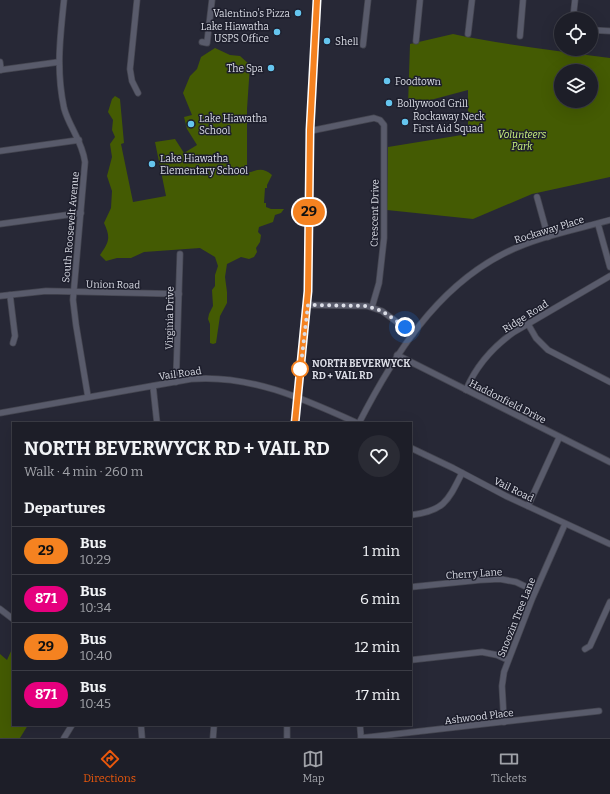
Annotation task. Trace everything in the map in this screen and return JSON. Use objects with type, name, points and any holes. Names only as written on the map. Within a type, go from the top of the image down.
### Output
[{"type":"street","name":"South Roosevelt Avenue","points":[[64,0],[59,62],[64,107],[71,126],[79,140],[85,162],[74,292],[74,309],[88,397]]},
{"type":"street","points":[[136,0],[130,69],[132,81],[138,92]]},
{"type":"street","points":[[202,42],[207,43],[212,0]]},
{"type":"street","points":[[295,422],[308,305],[310,130],[318,0]]},
{"type":"street","points":[[364,45],[368,0]]},
{"type":"street","points":[[416,41],[420,0]]},
{"type":"street","points":[[468,34],[472,0]]},
{"type":"street","points":[[520,36],[523,0]]},
{"type":"street","points":[[574,12],[575,0]]},
{"type":"street","points":[[598,30],[610,31]]},
{"type":"street","points":[[0,62],[0,70],[59,62]]},
{"type":"street","name":"Crescent Drive","points":[[310,130],[374,118],[380,120],[385,128],[384,238],[379,283],[372,307]]},
{"type":"street","points":[[0,151],[79,140]]},
{"type":"street","points":[[537,197],[548,237]]},
{"type":"street","points":[[0,224],[81,213]]},
{"type":"street","name":"Rockaway Place","points":[[359,422],[397,356],[413,334],[445,297],[466,278],[504,254],[548,237],[610,220]]},
{"type":"street","points":[[598,224],[610,267]]},
{"type":"street","name":"Virginia Drive","points":[[176,382],[180,254]]},
{"type":"street","name":"Ridge Road","points":[[466,390],[479,366],[495,348],[514,332],[610,276]]},
{"type":"street","name":"Union Road","points":[[0,296],[46,291],[179,294]]},
{"type":"street","points":[[10,295],[15,336],[13,343]]},
{"type":"street","points":[[308,305],[372,307],[392,317],[413,334]]},
{"type":"street","points":[[528,324],[536,338],[548,350],[610,382]]},
{"type":"street","name":"Haddonfield Drive","points":[[397,356],[559,438],[610,462]]},
{"type":"street","name":"Vail Road","points":[[0,412],[203,378],[228,379],[254,384],[297,396],[356,422]]},
{"type":"street","points":[[153,386],[157,422]]},
{"type":"street","points":[[528,506],[559,438]]},
{"type":"street","name":"Vail Road","points":[[412,448],[565,524],[610,544]]},
{"type":"street","points":[[412,515],[429,512],[444,503],[452,493],[462,473]]},
{"type":"street","name":"Snoozin Tree Lane","points":[[504,722],[502,686],[504,672],[535,591],[565,524]]},
{"type":"street","name":"Cherry Lane","points":[[412,588],[500,578],[516,582],[535,591]]},
{"type":"street","points":[[585,649],[590,646],[610,602]]},
{"type":"street","points":[[0,609],[12,617]]},
{"type":"street","points":[[412,660],[482,652],[497,655],[508,660]]},
{"type":"street","name":"Ashwood Place","points":[[361,738],[599,711]]},
{"type":"street","points":[[64,738],[71,726]]},
{"type":"street","points":[[142,726],[142,738]]},
{"type":"street","points":[[213,738],[214,726]]},
{"type":"street","points":[[287,726],[287,738]]},
{"type":"street","points":[[360,726],[361,738]]},
{"type":"green space","name":"Volunteers Park","points":[[453,34],[512,45],[554,51],[554,56],[595,56],[610,58],[610,177],[532,194],[473,219],[387,210],[388,147],[468,134],[468,90],[408,106],[410,44]]},
{"type":"green space","points":[[215,48],[230,55],[240,56],[250,65],[247,109],[247,173],[257,170],[269,172],[272,175],[267,188],[265,188],[264,203],[266,203],[266,207],[271,209],[284,209],[281,213],[275,215],[273,222],[259,227],[258,232],[261,235],[260,242],[256,248],[257,252],[254,257],[249,259],[241,257],[227,264],[225,277],[227,303],[220,316],[216,343],[213,344],[210,343],[210,324],[208,319],[213,306],[212,290],[215,286],[215,275],[218,266],[215,257],[200,248],[144,252],[131,258],[117,258],[106,261],[100,255],[108,240],[108,232],[104,223],[111,208],[112,191],[107,176],[112,157],[110,144],[115,137],[112,130],[113,120],[108,112],[112,99],[115,96],[120,99],[124,143],[121,144],[133,202],[166,196],[155,142],[175,139],[184,153],[197,145],[187,129],[184,117],[192,115],[183,93],[190,76],[197,69],[201,57]]},
{"type":"green space","points":[[12,649],[12,726],[27,726],[20,738],[0,738],[0,654],[7,660]]},
{"type":"bus line","name":"29","points":[[295,422],[308,305],[310,130],[317,0]]},
{"type":"place","name":"Valentino's Pizza","points":[[298,13]]},
{"type":"place","name":"Lake Hiawatha USPS Office","points":[[277,32]]},
{"type":"place","name":"Shell","points":[[327,41]]},
{"type":"place","name":"The Spa","points":[[271,68]]},
{"type":"place","name":"Foodtown","points":[[387,81]]},
{"type":"place","name":"Bollywood Grill","points":[[389,103]]},
{"type":"place","name":"Rockaway Neck First Aid Squad","points":[[405,122]]},
{"type":"place","name":"Lake Hiawatha School","points":[[191,124]]},
{"type":"place","name":"Lake Hiawatha Elementary School","points":[[152,164]]},
{"type":"place","name":"NORTH BEVERWYCK RD + VAIL RD","points":[[300,369]]},
{"type":"route","points":[[300,369],[300,373],[308,305],[367,306],[376,308],[392,317],[405,327]]}]
